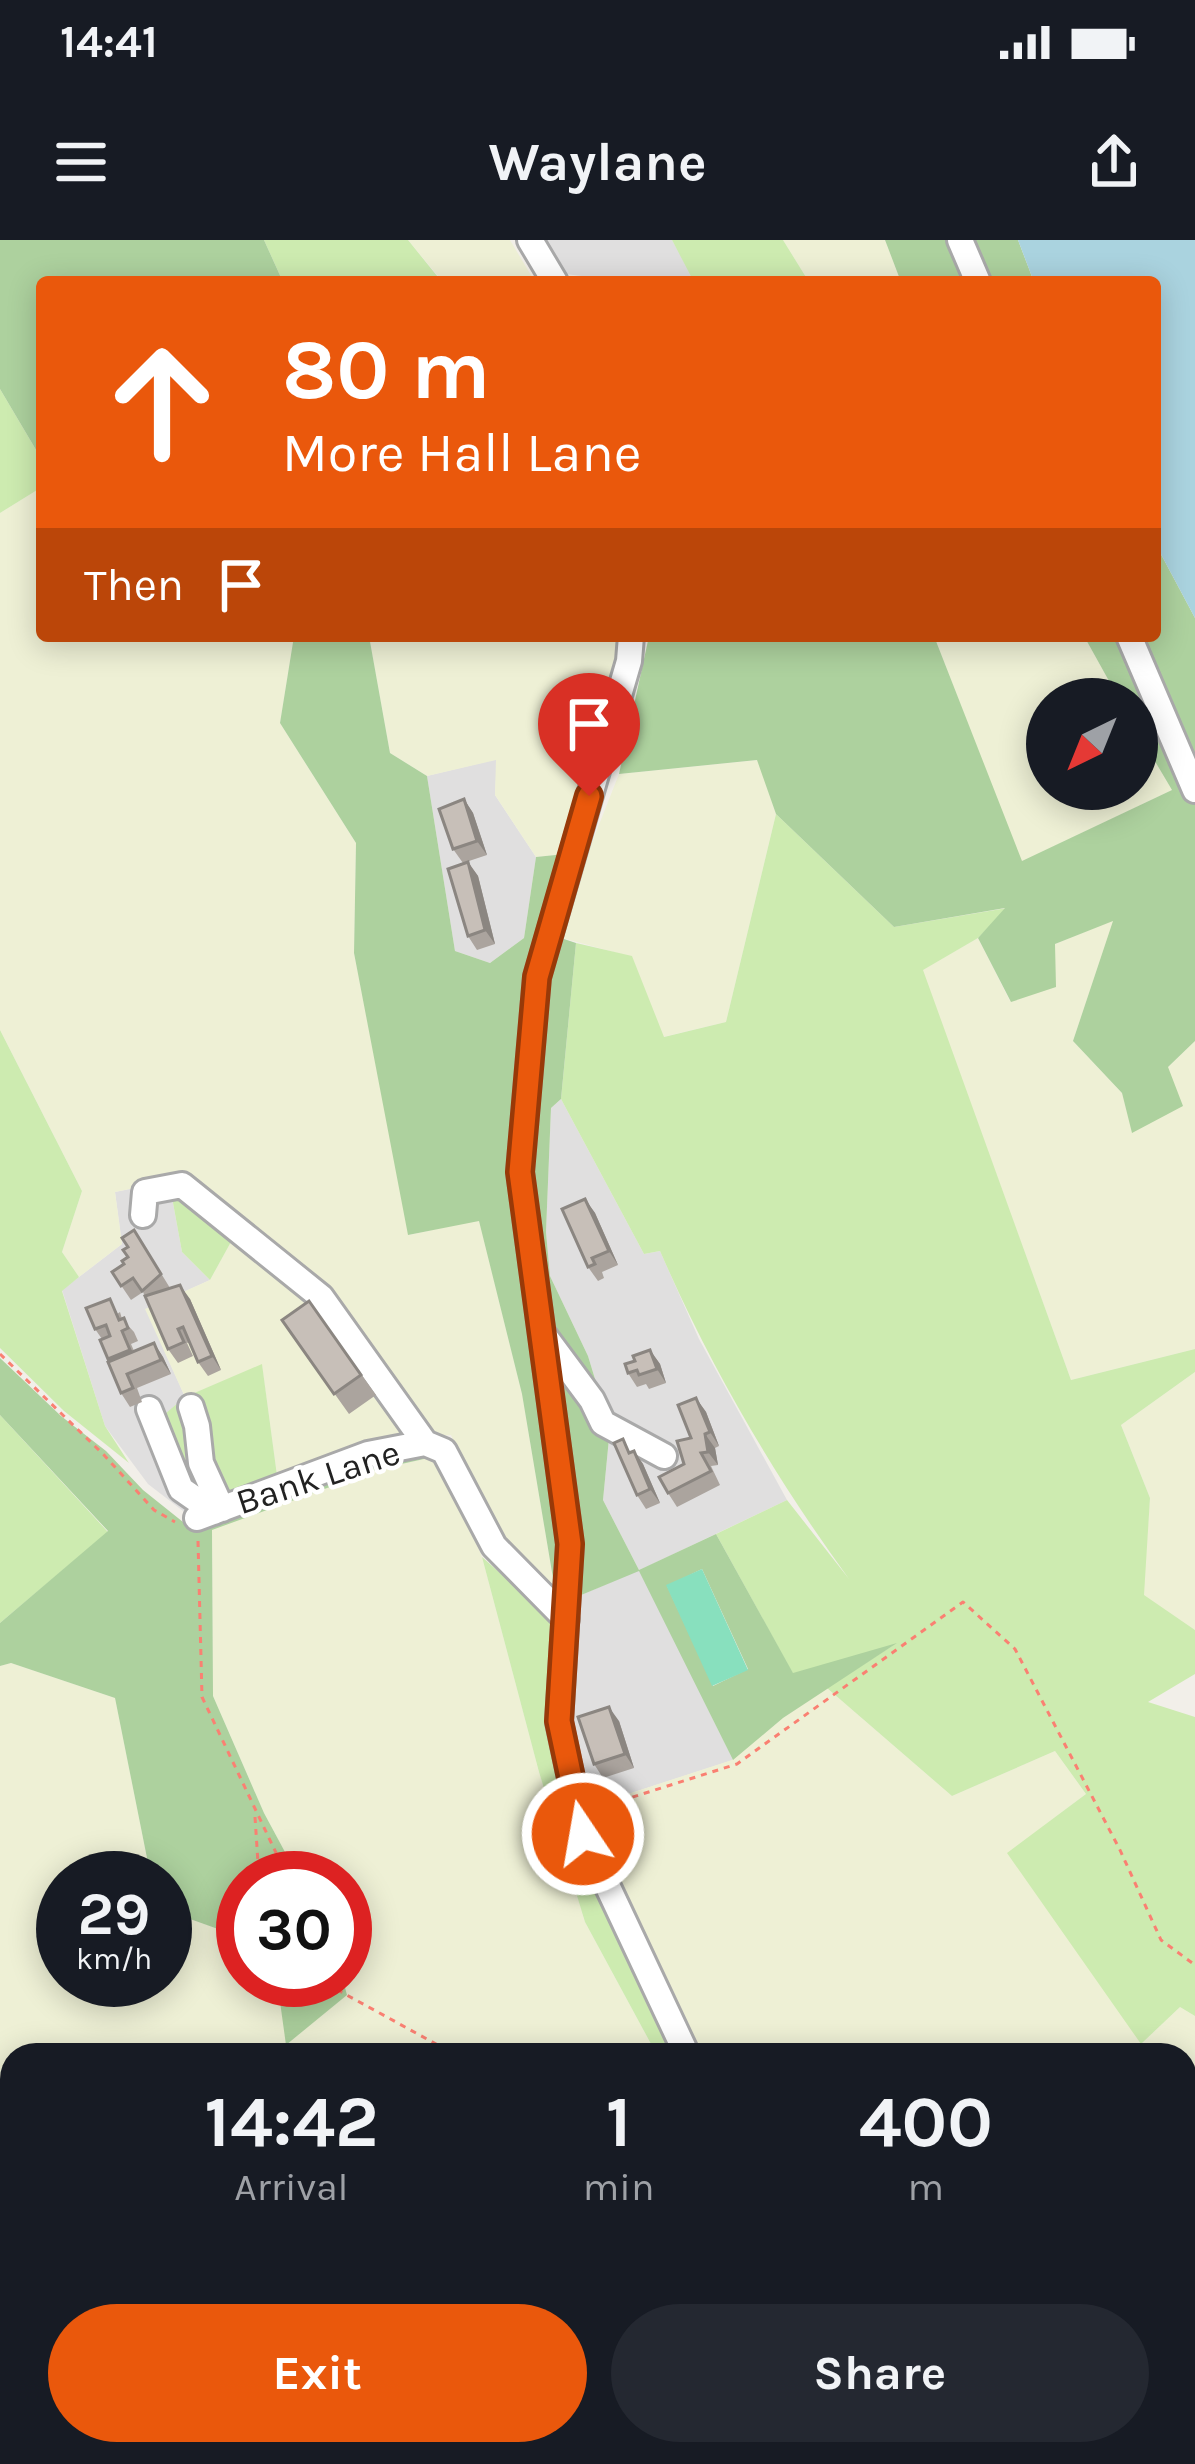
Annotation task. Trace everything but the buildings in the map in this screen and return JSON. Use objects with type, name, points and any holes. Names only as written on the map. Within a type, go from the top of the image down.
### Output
[{"type":"street","points":[[530,240],[551,276]]},
{"type":"street","points":[[960,240],[975,276]]},
{"type":"street","points":[[631,642],[537,977],[520,1172],[570,1544],[559,1721],[583,1834],[681,2043]]},
{"type":"street","points":[[1132,642],[1195,790]]},
{"type":"street","points":[[143,1215],[146,1192],[182,1185],[303,1282],[321,1297],[425,1443]]},
{"type":"street","points":[[542,1333],[592,1400],[603,1424],[664,1456]]},
{"type":"street","points":[[191,1407],[211,1513]]},
{"type":"street","points":[[149,1409],[181,1490],[211,1513]]},
{"type":"street","name":"Bank Lane","points":[[211,1513],[368,1454],[425,1443],[445,1451],[494,1546],[566,1619]]},
{"type":"path","points":[[0,1354],[154,1510],[171,1521],[211,1513],[202,1697],[274,1851]]},
{"type":"path","points":[[579,1813],[737,1764],[964,1603],[1015,1649],[1120,1850],[1161,1940],[1195,1965]]},
{"type":"path","points":[[255,1815],[257,1851]]},
{"type":"path","points":[[369,2007],[434,2043]]},
{"type":"shaded area","points":[[544,240],[672,240],[692,275],[582,276],[565,274]]},
{"type":"shaded area","points":[[497,759],[495,795],[536,857],[524,938],[490,963],[455,951],[427,776]]},
{"type":"shaded area","points":[[561,1099],[644,1254],[660,1251],[699,1339],[787,1500],[640,1570],[733,1760],[585,1808],[569,1719],[574,1598],[639,1570],[603,1500],[610,1428],[588,1356],[550,1276],[546,1232],[551,1108]]},
{"type":"shaded area","points":[[169,1181],[182,1252],[210,1280],[146,1309],[185,1397],[195,1514],[187,1514],[148,1484],[105,1426],[62,1290],[122,1244],[115,1192]]},
{"type":"green space","points":[[0,240],[264,240],[280,276],[36,276],[36,450],[0,389]]},
{"type":"green space","points":[[264,240],[408,240],[437,276],[280,276]]},
{"type":"green space","points":[[408,240],[510,240],[531,276],[438,276]]},
{"type":"green space","points":[[672,240],[783,240],[805,276],[691,276]]},
{"type":"green space","points":[[783,240],[885,240],[899,276],[805,276]]},
{"type":"green space","points":[[885,240],[1018,240],[1032,276],[899,276]]},
{"type":"green space","points":[[0,389],[36,450],[36,491],[0,513]]},
{"type":"green space","points":[[36,491],[36,642],[293,642],[280,723],[356,843],[354,953],[409,1235],[479,1220],[522,1394],[557,1602],[500,1546],[451,1435],[425,1437],[326,1292],[169,1181],[115,1192],[122,1244],[79,1277],[62,1252],[82,1191],[0,1030],[0,513]]},
{"type":"green space","points":[[1161,554],[1195,618],[1191,800],[1195,805],[1195,1041],[1168,1067],[1183,1106],[1132,1133],[1122,1093],[1073,1041],[1113,921],[1055,944],[1056,987],[1011,1002],[978,938],[1005,908],[894,927],[776,814],[757,760],[619,774],[648,642],[936,642],[1022,861],[1130,810],[1158,810],[1158,797],[1172,790],[1158,766],[1158,678],[1107,678],[1087,642],[1161,642]]},
{"type":"green space","points":[[293,642],[370,642],[390,753],[427,776],[455,951],[490,963],[524,938],[536,857],[565,854],[514,1173],[563,1547],[557,1602],[522,1394],[479,1221],[408,1235],[354,953],[356,843],[280,723]]},
{"type":"green space","points":[[370,642],[623,642],[565,854],[536,857],[495,795],[496,760],[427,776],[390,753]]},
{"type":"green space","points":[[936,642],[1087,642],[1107,678],[1026,678],[1026,810],[1130,810],[1021,862]]},
{"type":"green space","points":[[758,760],[776,814],[726,1022],[663,1037],[632,957],[555,936],[619,774]]},
{"type":"green space","points":[[1158,766],[1172,790],[1158,797]]},
{"type":"green space","points":[[776,814],[894,927],[1007,908],[978,938],[923,970],[1071,1380],[1195,1349],[1195,1372],[1121,1425],[1150,1498],[1144,1595],[1195,1630],[1195,1674],[1148,1702],[1195,1717],[1195,2016],[1180,2007],[1142,2043],[1007,1853],[1086,1794],[1055,1751],[952,1796],[827,1688],[892,1646],[793,1674],[716,1534],[787,1500],[849,1579],[746,1420],[660,1251],[644,1254],[561,1099],[576,943],[632,956],[664,1037],[726,1022]]},
{"type":"green space","points":[[1114,920],[1073,1041],[1122,1093],[1132,1131],[1168,1067],[1195,1041],[1195,1349],[1071,1380],[922,970],[978,938],[1010,1001],[1055,944]]},
{"type":"green space","points":[[555,936],[576,943],[561,1099],[551,1108],[546,1232],[550,1276],[588,1356],[610,1428],[603,1500],[639,1570],[716,1534],[793,1673],[897,1643],[783,1718],[733,1760],[639,1571],[574,1598],[525,1171],[542,979]],"holes":[[[702,1569],[748,1669],[713,1686],[667,1586]]]},
{"type":"green space","points":[[0,1030],[82,1191],[62,1252],[79,1277],[62,1291],[105,1426],[129,1463],[64,1411],[0,1348]]},
{"type":"green space","points":[[169,1181],[237,1231],[210,1280],[182,1252]]},
{"type":"green space","points":[[237,1231],[318,1301],[411,1439],[278,1483],[262,1365],[185,1397],[145,1309],[210,1280]]},
{"type":"green space","points":[[0,1358],[183,1522],[369,1458],[442,1455],[379,1469],[212,1530],[213,1696],[284,1851],[216,1851],[216,1928],[192,1920],[192,1851],[146,1851],[115,1698],[11,1663],[0,1666],[0,1623],[108,1531],[0,1415]]},
{"type":"green space","points":[[262,1364],[278,1483],[195,1514],[159,1419],[185,1397]]},
{"type":"green space","points":[[1195,1372],[1195,1630],[1143,1595],[1150,1498],[1121,1425]]},
{"type":"green space","points":[[0,1415],[108,1532],[0,1623]]},
{"type":"green space","points":[[442,1455],[482,1557],[585,1922],[651,2043],[288,2043],[332,2007],[372,2007],[372,1851],[284,1851],[213,1696],[212,1529],[379,1469]]},
{"type":"green space","points":[[482,1557],[558,1624],[553,1724],[673,2043],[651,2043],[585,1922]]},
{"type":"green space","points":[[702,1569],[748,1670],[712,1686],[666,1585]]},
{"type":"green space","points":[[11,1663],[115,1698],[146,1851],[36,1851],[36,2007],[192,2007],[192,1920],[216,1928],[216,2007],[281,2007],[287,2043],[0,2043],[0,1666]]},
{"type":"green space","points":[[827,1688],[952,1796],[1055,1751],[1086,1794],[1008,1853],[1142,2043],[694,2043],[585,1808],[732,1760]]},
{"type":"green space","points":[[281,2007],[332,2007],[288,2043]]},
{"type":"green space","points":[[1180,2007],[1195,2016],[1195,2043],[1142,2043]]},
{"type":"water","points":[[1018,240],[1195,240],[1195,618],[1161,554],[1161,276],[1032,276]]},
{"type":"route","points":[[583,1834],[559,1721],[570,1544],[520,1172],[537,977],[589,796]]}]
